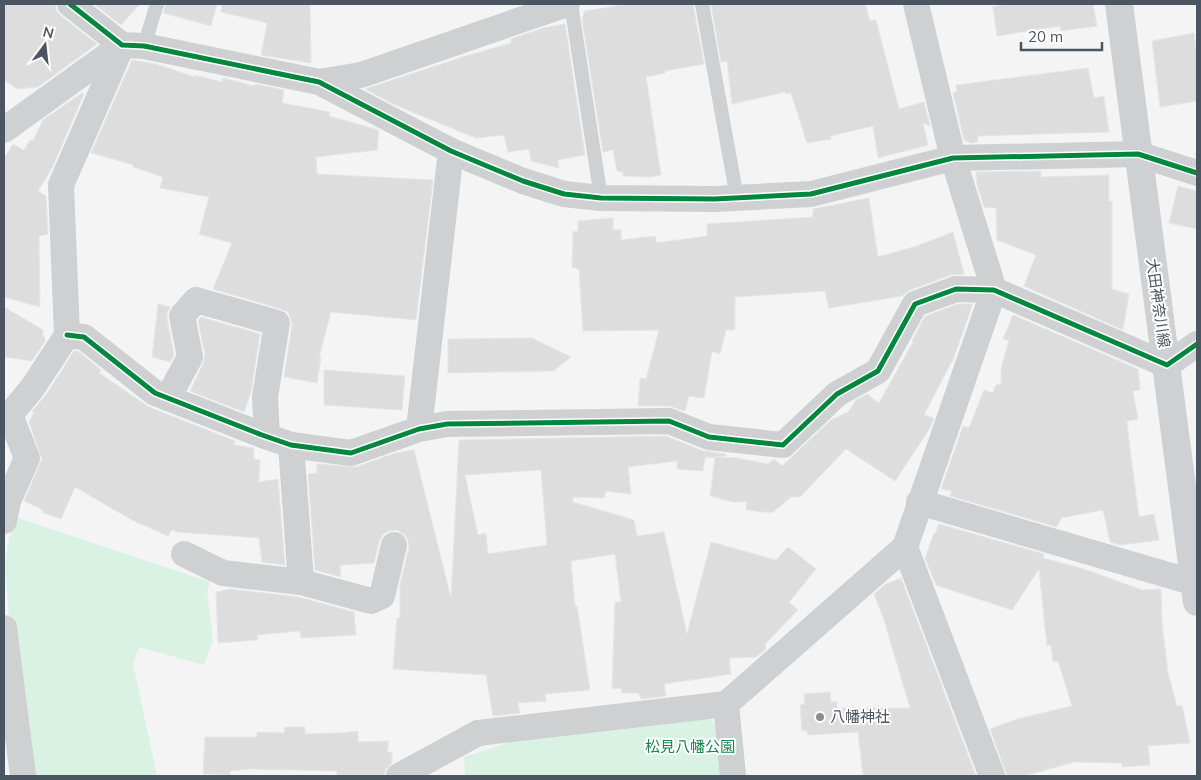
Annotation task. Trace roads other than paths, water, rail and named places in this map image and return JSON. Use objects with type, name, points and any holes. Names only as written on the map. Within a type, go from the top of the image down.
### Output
[{"type":"main road","name":"大田神奈川線","points":[[1119,4],[1196,593]]},
{"type":"street","points":[[70,4],[133,45],[319,82],[451,151],[523,181],[564,194],[602,198],[737,198],[811,194],[952,158],[1138,154],[1197,173]]},
{"type":"street","points":[[319,82],[361,75],[567,4]]},
{"type":"street","points":[[399,776],[478,733],[726,704],[905,547],[994,290],[952,158],[916,4]]},
{"type":"street","points":[[8,121],[133,45]]},
{"type":"street","points":[[4,521],[8,501],[27,458],[7,416],[33,387],[67,335],[61,185],[133,45]]},
{"type":"street","points":[[418,429],[451,151]]},
{"type":"street","points":[[67,335],[84,337],[155,393],[279,440],[351,453],[418,429],[448,424],[669,421],[709,437],[783,445],[838,394],[878,371],[915,304],[956,289],[994,290],[1166,365],[1197,344]]},
{"type":"street","points":[[168,398],[190,356],[182,316],[196,300],[277,323],[265,397],[279,440],[301,582]]},
{"type":"street","points":[[919,502],[1196,593]]},
{"type":"street","points":[[184,554],[223,573],[301,582],[371,601],[382,596],[394,545]]},
{"type":"street","points":[[905,547],[992,776]]},
{"type":"street","points":[[4,628],[23,776]]},
{"type":"street","points":[[726,704],[733,776]]},
{"type":"lane","points":[[133,45],[157,4]]},
{"type":"lane","points":[[571,4],[602,198]]},
{"type":"lane","points":[[702,4],[737,198]]},
{"type":"place","name":"八幡神社","points":[[820,717]]},
{"type":"park label","name":"松見八幡公園","points":[[690,747]]}]
